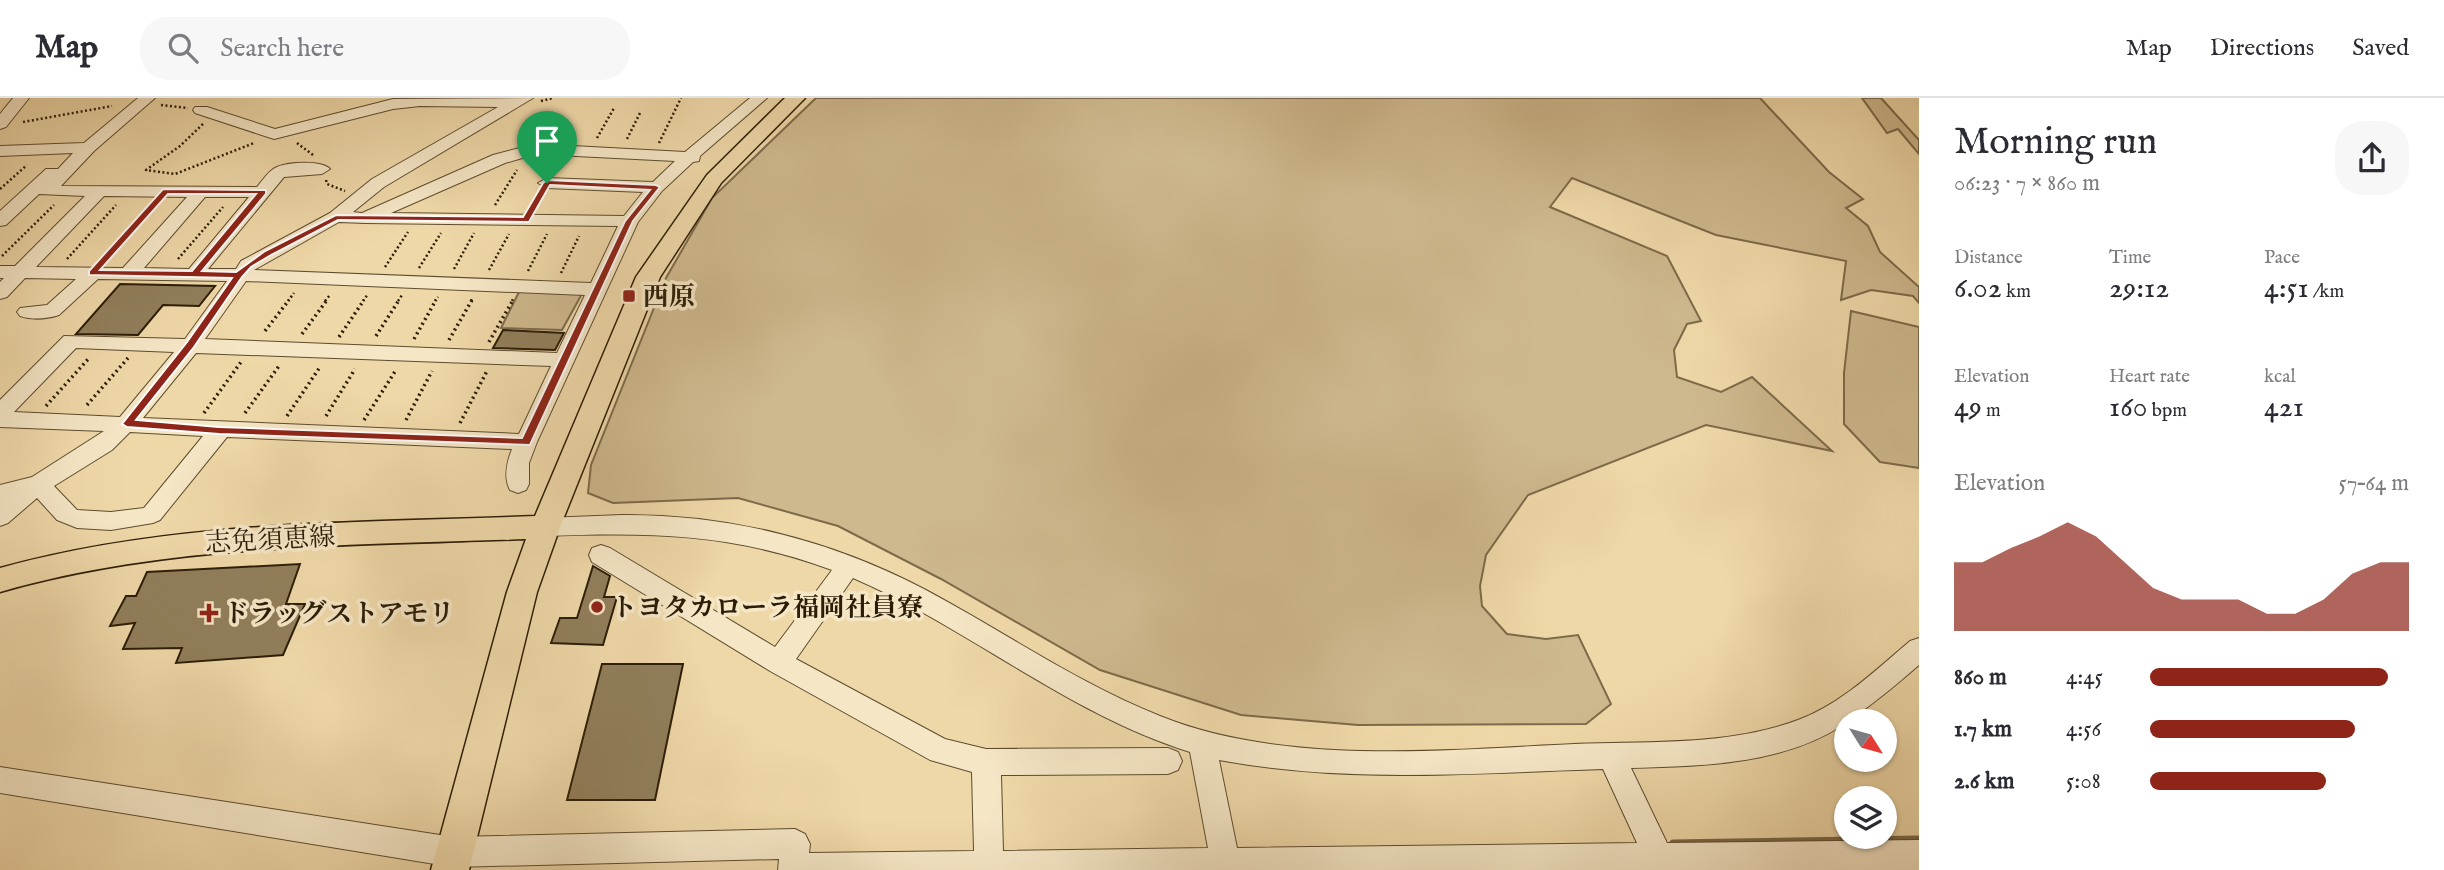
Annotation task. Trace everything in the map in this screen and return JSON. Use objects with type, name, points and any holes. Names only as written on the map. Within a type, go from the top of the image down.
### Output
[{"type":"main road","points":[[452,861],[504,656],[545,527],[648,277],[714,179],[796,98]]},
{"type":"main road","name":"志免須恵線","points":[[0,580],[39,568],[125,551],[210,541],[545,527]]},
{"type":"street","points":[[7,124],[21,98]]},
{"type":"street","points":[[518,484],[518,463],[526,442],[629,221],[656,187],[759,98]]},
{"type":"street","points":[[0,221],[144,101]]},
{"type":"street","points":[[207,111],[274,134],[367,104],[524,101]]},
{"type":"street","points":[[0,517],[38,484],[104,444],[127,424],[191,345],[248,265],[336,217],[378,183],[524,101]]},
{"type":"street","points":[[0,150],[88,148]]},
{"type":"street","points":[[365,218],[499,159],[528,151],[565,150],[692,157]]},
{"type":"street","points":[[522,220],[565,150]]},
{"type":"street","points":[[0,164],[67,164]]},
{"type":"street","points":[[67,164],[46,191],[262,192]]},
{"type":"street","points":[[194,274],[283,170],[322,169]]},
{"type":"street","points":[[547,183],[656,187]]},
{"type":"street","points":[[0,293],[100,191]]},
{"type":"street","points":[[129,274],[201,191]]},
{"type":"street","points":[[336,217],[629,221]]},
{"type":"street","points":[[0,272],[239,275],[597,289]]},
{"type":"street","points":[[27,312],[52,311],[93,273]]},
{"type":"street","points":[[0,413],[71,341],[565,360]]},
{"type":"street","points":[[0,419],[225,431],[526,442]]},
{"type":"street","points":[[38,484],[68,516],[90,520],[141,519],[152,514],[225,431]]},
{"type":"street","points":[[0,494],[38,484]]},
{"type":"street","points":[[545,527],[648,523],[704,528],[764,540],[849,565],[913,595],[1075,690],[1132,718],[1202,744],[1284,759],[1356,765],[1690,753],[1768,743],[1805,730],[1860,700],[1919,649]]},
{"type":"street","points":[[601,555],[779,663],[940,751],[986,762],[1168,761]]},
{"type":"street","points":[[779,663],[849,565]]},
{"type":"street","points":[[1202,744],[1225,862]]},
{"type":"street","points":[[1611,755],[1658,857]]},
{"type":"street","points":[[986,762],[989,865]]},
{"type":"street","points":[[0,780],[452,861],[795,844],[793,869],[1919,855]]},
{"type":"path","points":[[654,155],[681,98]]},
{"type":"path","points":[[7,124],[144,101],[207,111],[180,146],[146,170],[175,174],[274,134]]},
{"type":"path","points":[[589,152],[614,108]]},
{"type":"path","points":[[620,153],[640,113]]},
{"type":"path","points":[[354,436],[528,151]]},
{"type":"path","points":[[0,189],[29,164]]},
{"type":"path","points":[[0,257],[68,191]]},
{"type":"path","points":[[54,272],[130,191]]},
{"type":"path","points":[[93,273],[166,191]]},
{"type":"path","points":[[165,274],[236,192]]},
{"type":"path","points":[[275,433],[417,219]]},
{"type":"path","points":[[315,434],[449,219]]},
{"type":"path","points":[[397,437],[481,284],[522,220]]},
{"type":"path","points":[[452,439],[520,286],[555,220]]},
{"type":"path","points":[[554,287],[587,220]]},
{"type":"path","points":[[193,429],[306,277]]},
{"type":"path","points":[[225,431],[292,349],[342,279]]},
{"type":"path","points":[[33,420],[103,342]]},
{"type":"path","points":[[73,422],[141,343]]},
{"type":"shaded area","points":[[816,98],[1760,98],[1829,172],[1863,199],[1846,208],[1868,226],[1880,252],[1919,287],[1919,303],[1913,296],[1871,290],[1841,300],[1846,261],[1716,235],[1572,178],[1550,207],[1667,256],[1701,321],[1687,324],[1674,350],[1677,377],[1721,392],[1752,377],[1832,451],[1706,425],[1528,495],[1486,555],[1480,586],[1482,606],[1507,634],[1546,639],[1578,635],[1611,704],[1586,724],[1358,725],[1241,715],[1100,670],[941,579],[838,526],[738,498],[613,503],[588,493],[591,465],[666,278],[712,198]]},
{"type":"shaded area","points":[[1862,98],[1881,98],[1919,140],[1919,154],[1898,129],[1887,133]]},
{"type":"shaded area","points":[[521,288],[583,292],[562,330],[501,328]]},
{"type":"shaded area","points":[[1851,311],[1919,327],[1919,468],[1880,462],[1844,424],[1844,373]]},
{"type":"building","points":[[120,284],[215,286],[199,306],[163,305],[138,335],[76,334]]},
{"type":"building","points":[[503,330],[564,333],[555,350],[493,348]]},
{"type":"building","name":"ドラッグストアモリ","points":[[300,564],[286,604],[305,604],[283,655],[176,663],[182,648],[123,649],[135,623],[110,626],[126,596],[136,596],[147,572]]},
{"type":"building","name":"トヨタカローラ福岡社員寮","points":[[593,566],[610,576],[604,597],[617,597],[603,645],[551,643],[560,618],[577,618]]},
{"type":"building","points":[[602,664],[683,664],[655,800],[567,800]]},
{"type":"waterway","points":[[1673,843],[1919,839]]},
{"type":"place","name":"西原","points":[[629,296]]},
{"type":"place","name":"トヨタカローラ福岡社員寮","points":[[597,607]]},
{"type":"place","name":"ドラッグストアモリ","points":[[209,613]]},
{"type":"route","points":[[547,183],[526,220],[336,217],[268,253],[248,265],[239,275],[194,274],[262,192],[166,191],[93,273],[239,275],[191,345],[127,424],[526,442],[629,221],[656,187],[547,183]]}]
